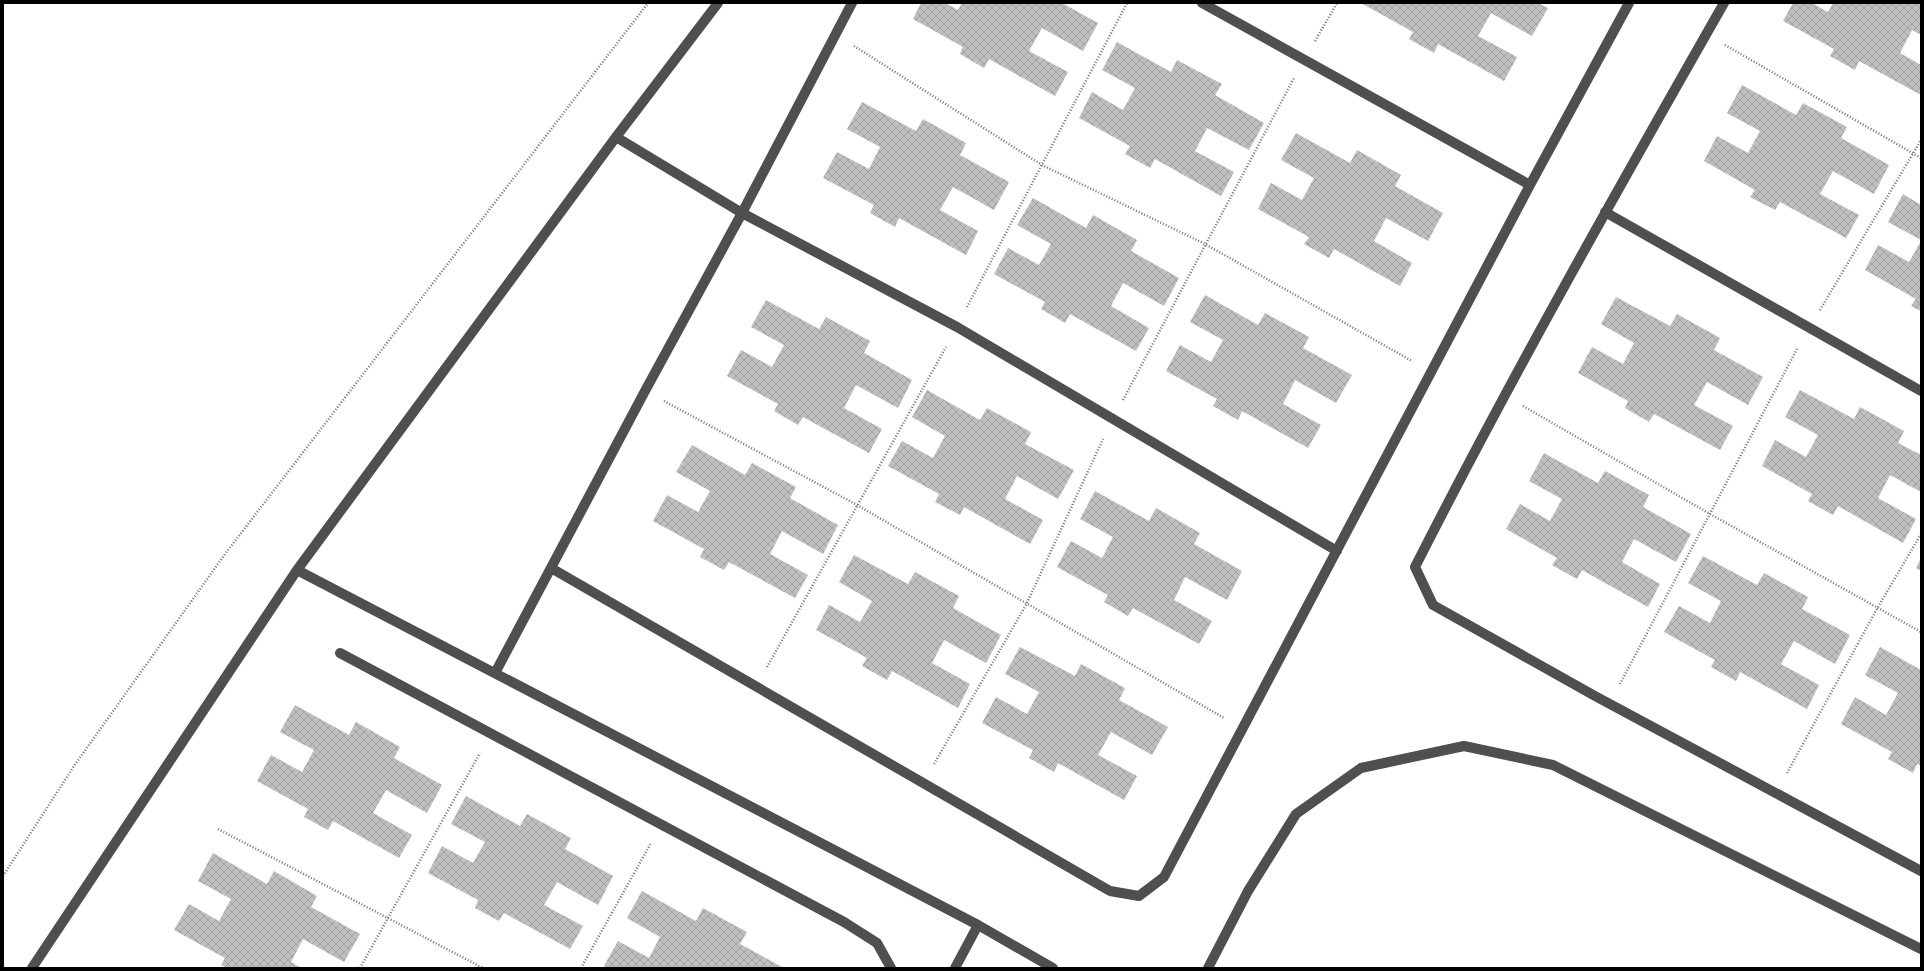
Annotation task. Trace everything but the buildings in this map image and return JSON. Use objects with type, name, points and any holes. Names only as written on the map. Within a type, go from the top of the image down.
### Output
[{"type":"street","points":[[32,968],[297,570],[616,137],[718,3]]},
{"type":"street","points":[[496,673],[645,391],[742,213],[852,3]]},
{"type":"street","points":[[1202,3],[1530,185]]},
{"type":"street","points":[[551,568],[1110,891],[1139,896],[1164,877],[1530,185],[1629,3]]},
{"type":"street","points":[[1724,3],[1605,212],[1454,490],[1415,567],[1433,605],[1609,703],[1921,871]]},
{"type":"street","points":[[616,137],[742,213],[957,327],[1337,551]]},
{"type":"street","points":[[1605,212],[1921,391]]},
{"type":"street","points":[[297,570],[978,925],[1053,968]]},
{"type":"street","points":[[340,653],[844,922],[877,943],[891,968]]},
{"type":"street","points":[[1208,968],[1248,891],[1296,814],[1361,768],[1464,746],[1553,765],[1921,949]]},
{"type":"street","points":[[954,968],[978,925]]},
{"type":"path","points":[[3,876],[74,766],[225,554],[648,3]]},
{"type":"path","points":[[923,783],[1026,605],[1113,419],[1304,60],[1337,3]]},
{"type":"path","points":[[835,34],[1042,165],[1205,244],[1431,372]]},
{"type":"path","points":[[1706,34],[1921,158]]},
{"type":"path","points":[[1609,703],[1809,328],[1921,140]]},
{"type":"path","points":[[645,391],[857,505],[1026,605],[1243,729]]},
{"type":"path","points":[[1506,396],[1710,514],[1921,632]]},
{"type":"path","points":[[1776,793],[1878,607],[1921,534]]},
{"type":"path","points":[[360,968],[491,734]]},
{"type":"path","points":[[582,968],[661,825]]},
{"type":"path","points":[[218,828],[483,968]]}]
